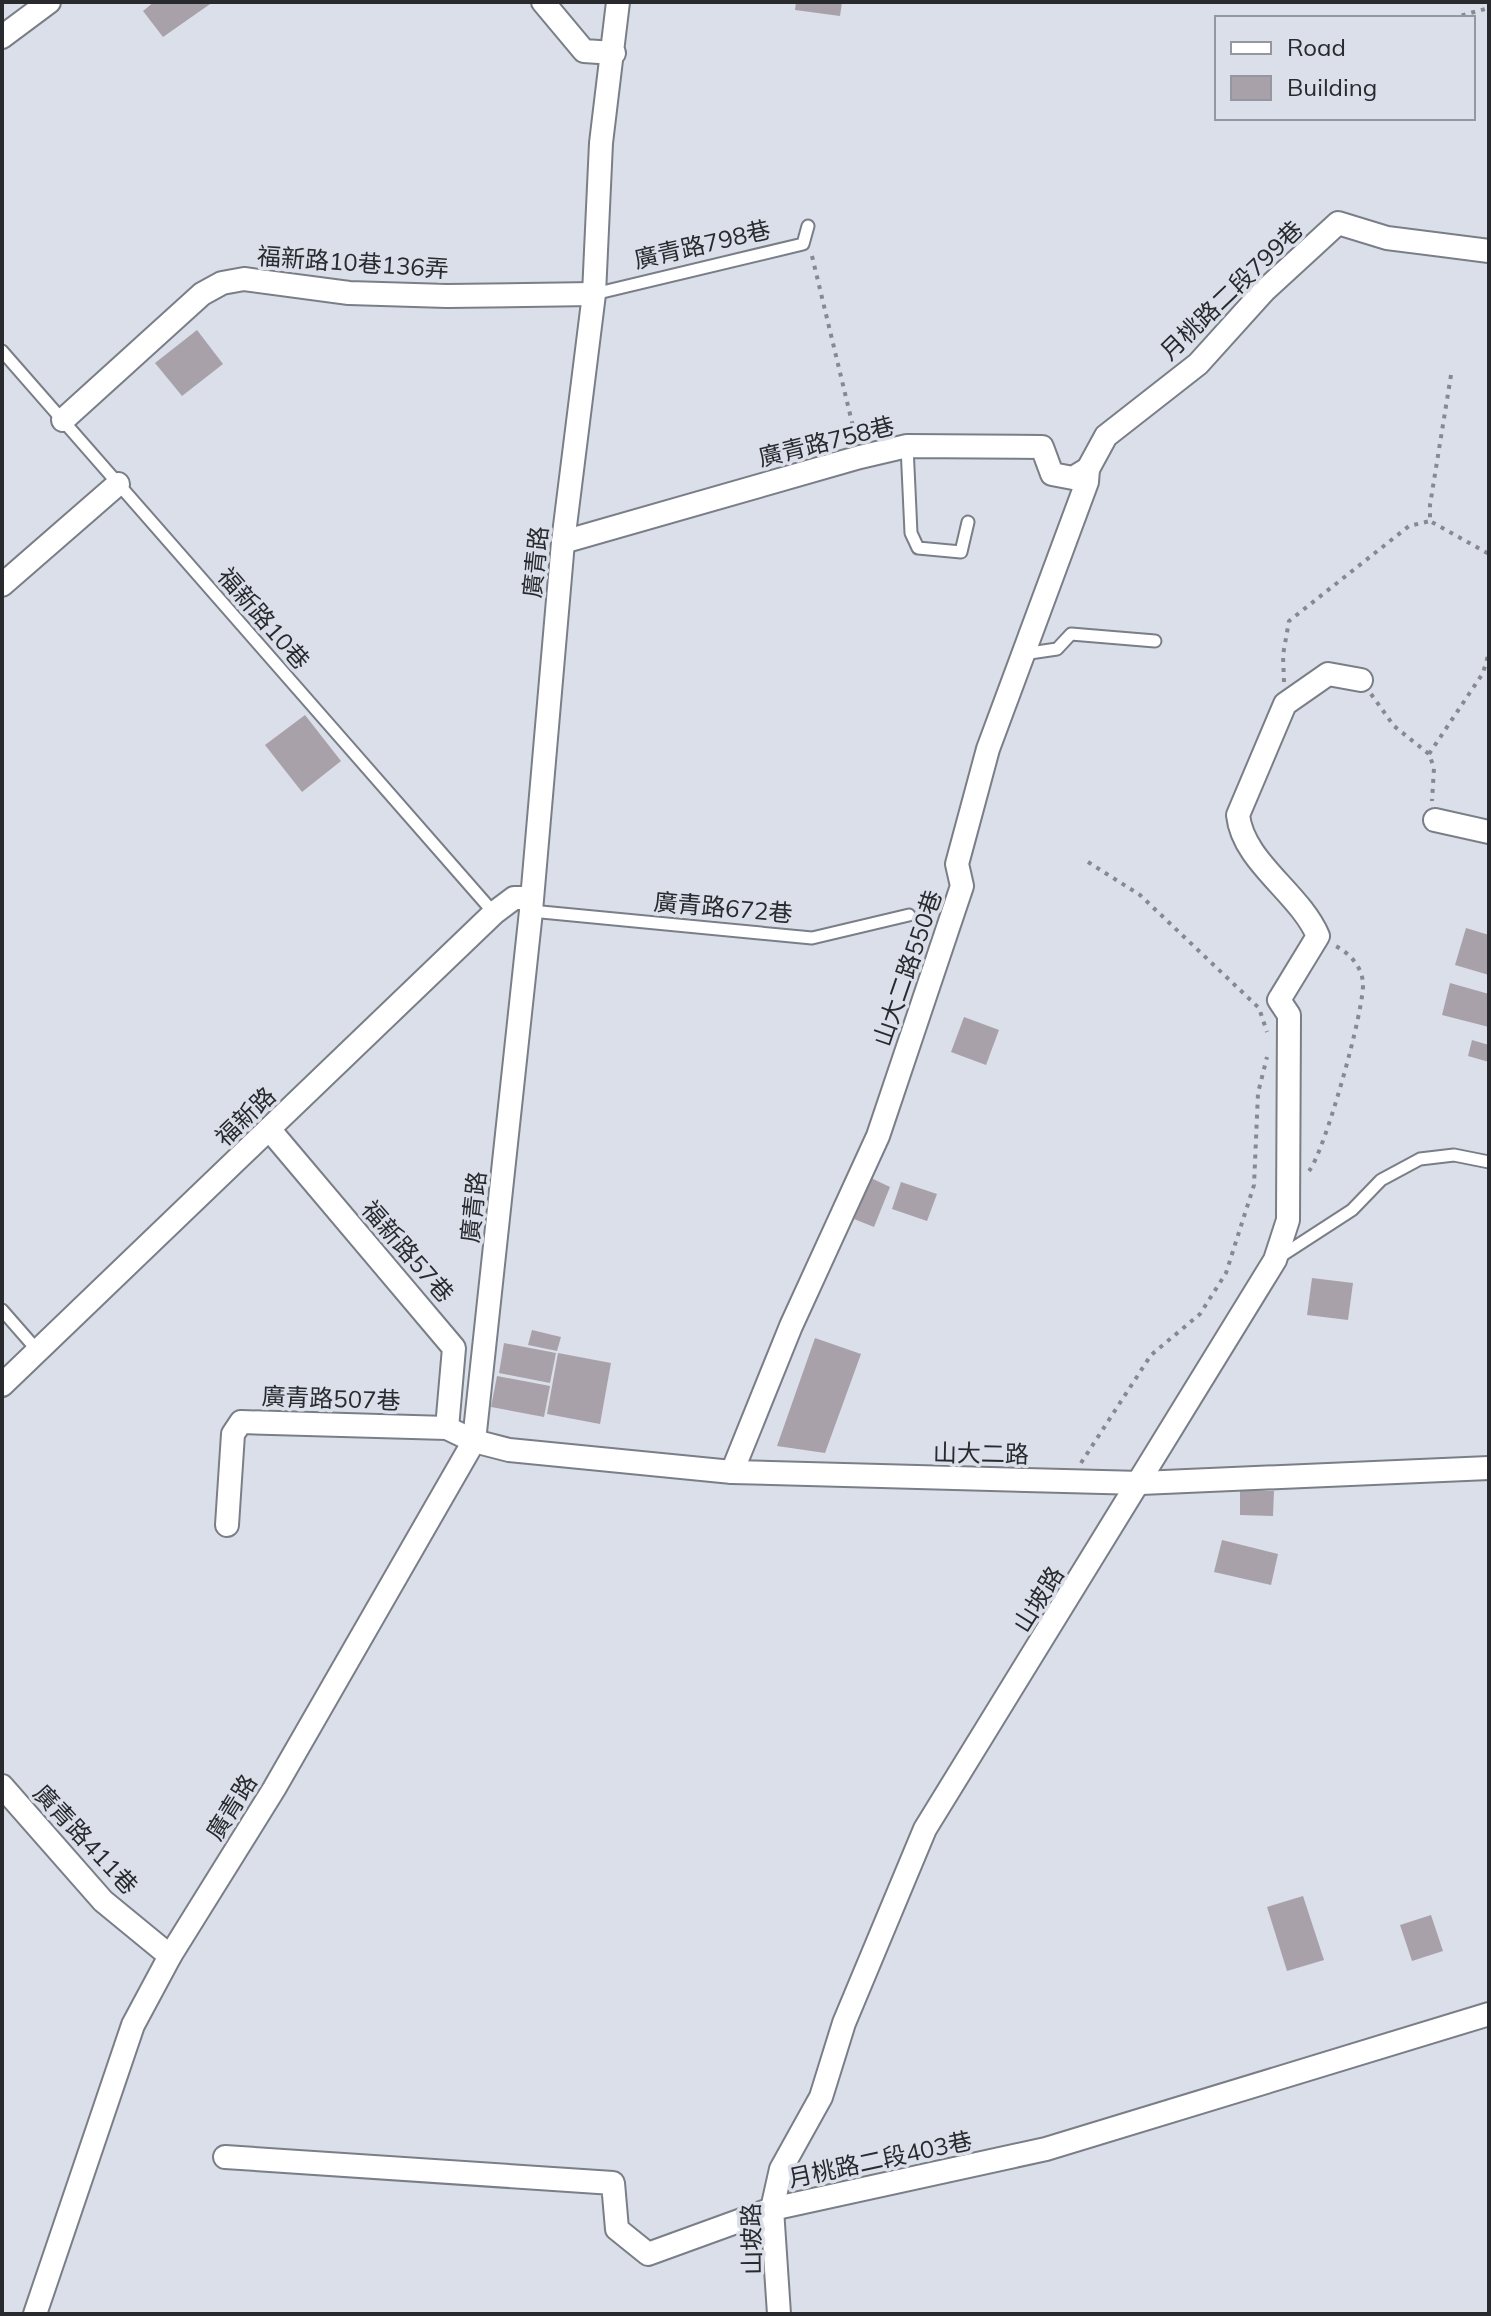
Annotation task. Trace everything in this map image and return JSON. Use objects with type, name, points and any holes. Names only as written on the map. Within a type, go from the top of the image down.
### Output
[{"type":"street","points":[[2,37],[49,2]]},
{"type":"street","points":[[543,2],[584,51],[614,53]]},
{"type":"street","name":"廣青路","points":[[35,2314],[133,2025],[170,1956],[274,1789],[474,1441],[531,904],[563,542],[594,294],[601,143],[618,2]]},
{"type":"street","name":"月桃路二段799巷","points":[[1088,469],[1106,436],[1198,364],[1264,291],[1338,223],[1387,238],[1489,251]]},
{"type":"street","name":"福新路10巷136弄","points":[[63,420],[202,294],[222,283],[244,279],[349,293],[433,296],[594,294]]},
{"type":"street","name":"廣青路758巷","points":[[563,542],[907,446],[1042,447],[1052,474],[1073,478],[1088,469]]},
{"type":"street","name":"山大二路550巷","points":[[732,1472],[791,1326],[878,1136],[962,886],[957,864],[988,749],[1087,482],[1088,469]]},
{"type":"street","points":[[2,585],[118,484]]},
{"type":"street","points":[[1314,927],[1240,835],[1238,815],[1285,704],[1328,674],[1361,680]]},
{"type":"street","points":[[1435,820],[1489,832]]},
{"type":"street","name":"福新路","points":[[2,1385],[494,913],[514,898],[531,904]]},
{"type":"street","name":"山坡路","points":[[779,2314],[772,2209],[781,2169],[821,2097],[844,2023],[925,1829],[1141,1483],[1275,1260],[1288,1220],[1289,1015],[1279,1000],[1314,927]]},
{"type":"street","name":"福新路57巷","points":[[269,1129],[447,1336],[454,1348],[447,1428]]},
{"type":"street","name":"廣青路507巷","points":[[227,1525],[233,1434],[241,1422],[447,1428],[474,1441]]},
{"type":"street","name":"山大二路","points":[[474,1441],[509,1450],[732,1472],[1141,1483],[1489,1468]]},
{"type":"street","name":"廣青路411巷","points":[[2,1786],[103,1901],[170,1956]]},
{"type":"street","name":"月桃路二段403巷","points":[[225,2157],[613,2183],[617,2229],[648,2254],[772,2209],[1046,2149],[1489,2014]]},
{"type":"lane","name":"廣青路798巷","points":[[594,294],[803,244],[808,226]]},
{"type":"lane","name":"福新路10巷","points":[[2,351],[494,913]]},
{"type":"lane","points":[[907,446],[911,533],[918,548],[961,552],[968,522]]},
{"type":"lane","points":[[1023,654],[1057,649],[1071,634],[1155,641]]},
{"type":"lane","name":"廣青路672巷","points":[[531,904],[812,938],[909,915]]},
{"type":"lane","points":[[1275,1260],[1352,1210],[1381,1180],[1420,1159],[1454,1155],[1489,1162]]},
{"type":"lane","points":[[2,1310],[37,1350]]},
{"type":"path","points":[[1459,16],[1489,8]]},
{"type":"path","points":[[803,244],[811,251],[860,457]]},
{"type":"path","points":[[1430,521],[1451,375]]},
{"type":"path","points":[[1285,704],[1283,655],[1289,621],[1409,526],[1430,521],[1489,554]]},
{"type":"path","points":[[1429,754],[1483,673],[1489,652]]},
{"type":"path","points":[[1361,680],[1394,726],[1429,754],[1434,768],[1435,820]]},
{"type":"path","points":[[1077,1481],[1082,1456],[1151,1355],[1200,1314],[1226,1273],[1254,1185],[1258,1093],[1272,1045],[1259,1008],[1140,895],[1088,862]]},
{"type":"path","points":[[1287,1198],[1315,1164],[1340,1090],[1363,984],[1357,963],[1314,927]]},
{"type":"building","points":[[154,2],[213,2],[163,37],[143,11]]},
{"type":"building","points":[[796,2],[842,2],[840,16],[795,10]]},
{"type":"building","points":[[197,330],[223,364],[182,396],[155,363]]},
{"type":"building","points":[[305,715],[341,761],[302,792],[265,745]]},
{"type":"building","points":[[1466,928],[1489,935],[1489,975],[1455,965]]},
{"type":"building","points":[[1450,983],[1489,994],[1489,1027],[1442,1015]]},
{"type":"building","points":[[964,1017],[999,1030],[986,1065],[951,1052]]},
{"type":"building","points":[[1472,1040],[1489,1045],[1489,1062],[1468,1056]]},
{"type":"building","points":[[871,1178],[890,1187],[874,1227],[854,1219]]},
{"type":"building","points":[[901,1182],[937,1194],[927,1221],[892,1209]]},
{"type":"building","points":[[1312,1278],[1353,1283],[1348,1320],[1307,1315]]},
{"type":"building","points":[[532,1330],[561,1337],[557,1351],[528,1345]]},
{"type":"building","points":[[815,1338],[861,1354],[825,1453],[777,1446]]},
{"type":"building","points":[[504,1343],[556,1353],[550,1383],[499,1373]]},
{"type":"building","points":[[558,1353],[611,1363],[600,1424],[547,1414]]},
{"type":"building","points":[[497,1376],[550,1386],[544,1417],[491,1407]]},
{"type":"building","points":[[1240,1490],[1274,1491],[1273,1516],[1240,1515]]},
{"type":"building","points":[[1222,1540],[1278,1554],[1271,1585],[1214,1572]]},
{"type":"building","points":[[1303,1896],[1324,1960],[1287,1971],[1267,1907]]},
{"type":"building","points":[[1431,1915],[1443,1951],[1412,1961],[1400,1925]]}]
